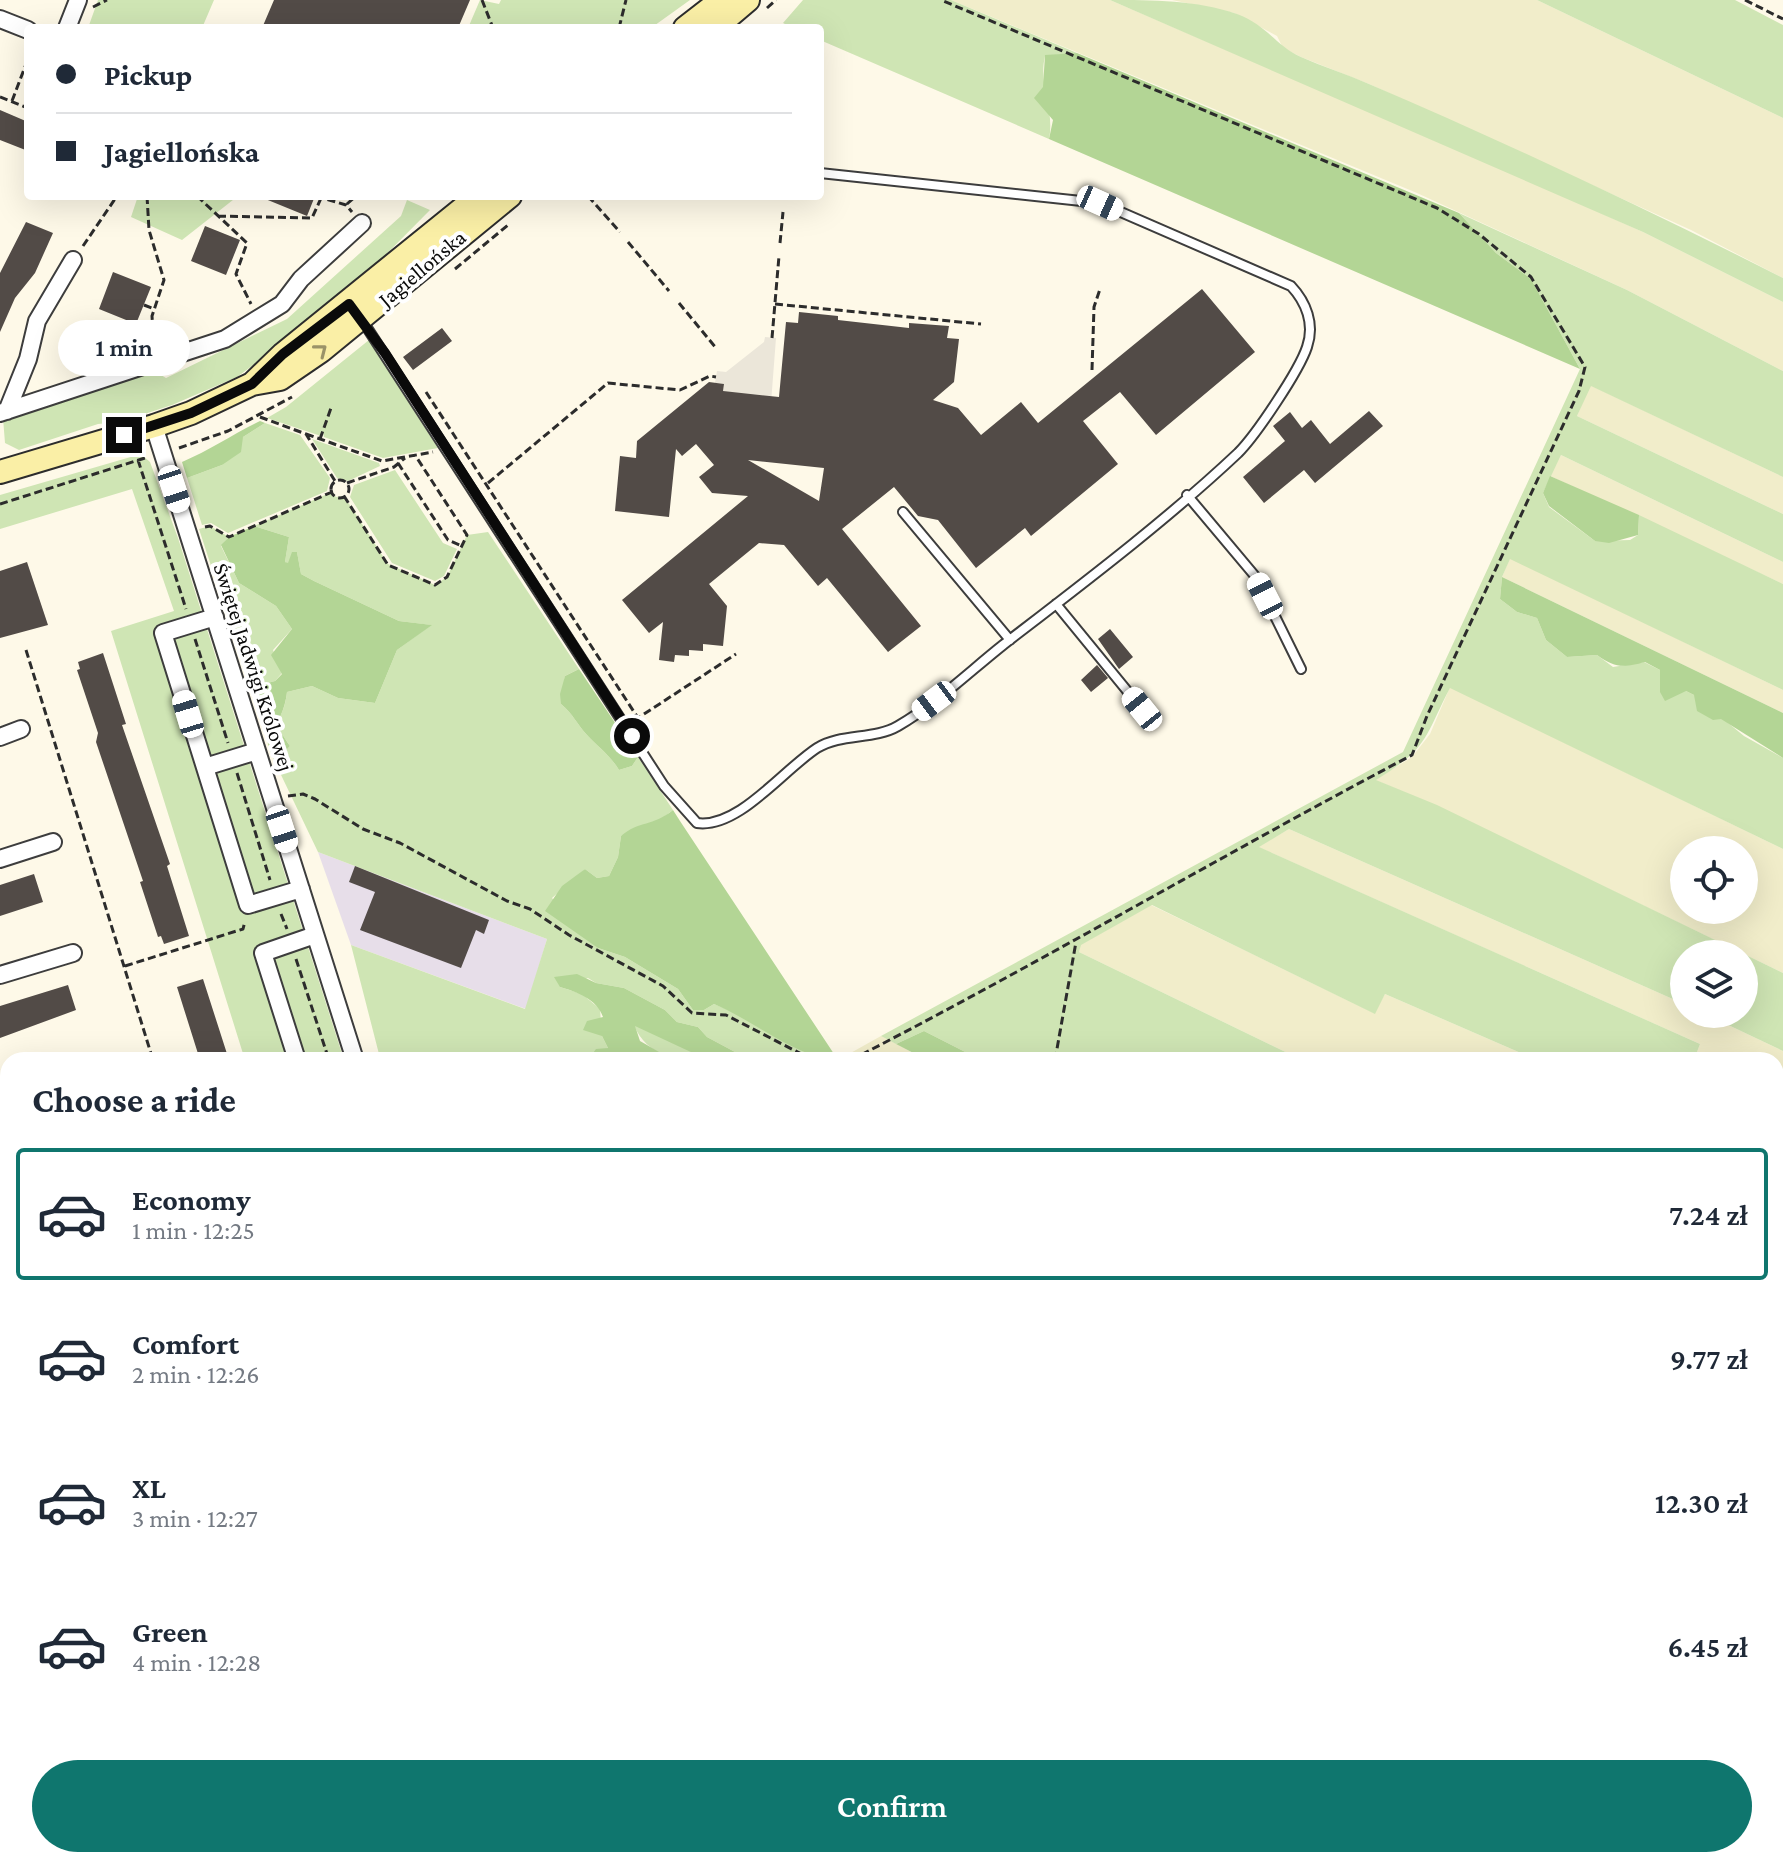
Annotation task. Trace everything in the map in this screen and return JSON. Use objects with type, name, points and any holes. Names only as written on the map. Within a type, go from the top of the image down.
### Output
[{"type":"street","points":[[69,24],[78,0]]},
{"type":"street","points":[[693,24],[735,2]]},
{"type":"street","points":[[718,24],[735,2]]},
{"type":"street","points":[[0,19],[24,28]]},
{"type":"street","name":"Jagiellońska","points":[[355,311],[474,200]]},
{"type":"street","name":"Jagiellońska","points":[[1,469],[154,426],[191,413],[252,384],[283,354],[355,311],[505,200]]},
{"type":"street","points":[[3,412],[225,339],[282,304],[301,279],[362,223]]},
{"type":"street","points":[[3,412],[28,359],[37,321],[73,260]]},
{"type":"street","name":"Świętej Jadwigi Królowej","points":[[154,426],[301,889],[348,1052]]},
{"type":"street","points":[[215,617],[163,633],[248,905],[301,889]]},
{"type":"street","points":[[0,737],[21,729]]},
{"type":"street","points":[[205,767],[257,751]]},
{"type":"street","points":[[0,859],[53,842]]},
{"type":"street","points":[[294,1052],[263,953],[315,935]]},
{"type":"street","points":[[0,975],[73,953]]},
{"type":"lane","points":[[355,311],[664,786],[697,823],[713,825],[735,814],[818,747],[836,740],[894,729],[1056,604],[1240,450],[1289,381],[1308,346],[1311,325],[1303,298],[1291,286],[1100,203],[824,173]]},
{"type":"lane","points":[[1187,495],[1255,576],[1301,669]]},
{"type":"lane","points":[[903,512],[1010,640]]},
{"type":"lane","points":[[1056,604],[1142,709]]},
{"type":"path","points":[[482,0],[491,24]]},
{"type":"path","points":[[620,24],[626,0]]},
{"type":"path","points":[[866,1052],[1412,755],[1427,716],[1579,391],[1585,367],[1531,277],[1479,234],[1437,208],[941,0]]},
{"type":"path","points":[[1745,0],[1783,19]]},
{"type":"path","points":[[12,101],[24,70]]},
{"type":"path","points":[[0,97],[24,106]]},
{"type":"path","points":[[73,260],[114,200]]},
{"type":"path","points":[[147,200],[149,230],[164,280],[154,309],[151,336],[159,362]]},
{"type":"path","points":[[201,200],[247,243],[236,274],[259,318]]},
{"type":"path","points":[[218,216],[312,218],[319,200]]},
{"type":"path","points":[[330,200],[346,205],[362,223]]},
{"type":"path","points":[[346,205],[352,200]]},
{"type":"path","points":[[592,200],[620,232]]},
{"type":"path","points":[[780,243],[783,212]]},
{"type":"path","points":[[628,242],[669,291]]},
{"type":"path","points":[[772,338],[779,256]]},
{"type":"path","points":[[233,259],[240,262]]},
{"type":"path","points":[[1092,370],[1094,307],[1100,289]]},
{"type":"path","points":[[679,303],[716,348]]},
{"type":"path","points":[[775,304],[981,324]]},
{"type":"path","points":[[144,305],[154,309]]},
{"type":"path","points":[[488,483],[608,383],[680,390],[710,376],[716,377]]},
{"type":"path","points":[[422,386],[488,483],[638,718],[736,654]]},
{"type":"path","points":[[320,439],[331,408]]},
{"type":"path","points":[[258,416],[382,461],[440,451]]},
{"type":"path","points":[[175,449],[228,431]]},
{"type":"path","points":[[306,434],[335,481],[332,492]]},
{"type":"path","points":[[344,496],[388,565],[435,585],[447,577],[467,535],[415,455]]},
{"type":"path","points":[[335,481],[347,483],[385,470],[407,456]]},
{"type":"path","points":[[0,504],[150,457]]},
{"type":"path","points":[[382,461],[385,470]]},
{"type":"path","points":[[398,463],[448,540],[462,546]]},
{"type":"path","points":[[332,492],[336,497],[344,496],[348,492],[347,483]]},
{"type":"path","points":[[199,529],[210,526],[229,537],[332,492]]},
{"type":"path","points":[[26,650],[151,1052]]},
{"type":"path","points":[[272,799],[303,794],[315,799],[363,829],[400,843],[507,901],[530,909],[569,935],[663,986],[692,1013],[726,1015],[798,1052]]},
{"type":"path","points":[[125,966],[243,929],[248,905]]},
{"type":"path","points":[[1056,1052],[1076,940]]},
{"type":"shaded area","points":[[951,0],[1110,0],[1474,156],[1643,232],[1783,302],[1783,371],[1627,290],[1417,193]]},
{"type":"shaded area","points":[[1172,0],[1537,0],[1783,118],[1783,278],[1691,230],[1369,84],[1301,57],[1283,48],[1277,36],[1234,13]]},
{"type":"shaded area","points":[[765,337],[776,338],[771,403],[756,409],[757,395],[722,397],[724,384],[715,383],[717,371],[726,372],[764,342]]},
{"type":"shaded area","points":[[1590,385],[1783,477],[1783,514],[1577,416]]},
{"type":"shaded area","points":[[1561,455],[1783,562],[1783,584],[1550,476]]},
{"type":"shaded area","points":[[1510,558],[1783,690],[1783,713],[1502,577]]},
{"type":"shaded area","points":[[1450,687],[1756,836],[1670,836],[1670,918],[1437,806],[1375,780],[1412,757],[1430,734]]},
{"type":"shaded area","points":[[1289,829],[1670,998],[1670,1028],[1735,1028],[1783,1052],[1697,1052],[1700,1044],[1258,847]]},
{"type":"shaded area","points":[[1758,837],[1783,849],[1783,973],[1758,961],[1758,940],[1715,940],[1681,924],[1758,924]]},
{"type":"shaded area","points":[[318,852],[547,939],[526,1009],[351,945]]},
{"type":"shaded area","points":[[1151,905],[1374,1013],[1385,994],[1519,1052],[1285,1052],[1079,952],[1080,945]]},
{"type":"shaded area","points":[[881,1036],[912,1052],[852,1052]]},
{"type":"green space","points":[[98,0],[214,0],[204,24],[89,24]]},
{"type":"green space","points":[[480,0],[499,4],[501,0],[690,0],[657,24],[470,24]]},
{"type":"green space","points":[[803,0],[951,0],[1077,53],[1045,56],[1043,67],[1050,118],[1049,139],[824,42],[824,24],[783,23]]},
{"type":"green space","points":[[1110,0],[1190,3],[1237,14],[1301,57],[1361,80],[1526,154],[1783,278],[1783,302],[1643,232]]},
{"type":"green space","points":[[1537,0],[1735,0],[1783,25],[1783,118]]},
{"type":"green space","points":[[1077,53],[1459,213],[1496,253],[1531,279],[1580,369],[1049,139],[1053,120],[1034,98],[1043,87],[1045,55]]},
{"type":"green space","points":[[137,200],[233,200],[182,240],[131,217]]},
{"type":"green space","points":[[407,200],[430,210],[338,303],[237,377],[172,405],[120,422],[98,424],[19,450],[5,443],[3,418],[151,369],[166,378],[287,319],[401,216]]},
{"type":"green space","points":[[1459,213],[1627,290],[1783,371],[1783,477],[1591,386],[1577,416],[1783,514],[1783,562],[1561,455],[1543,493],[1549,507],[1595,541],[1630,540],[1638,535],[1639,515],[1783,584],[1783,690],[1510,559],[1502,577],[1500,599],[1517,612],[1537,618],[1546,640],[1567,657],[1597,655],[1613,667],[1644,662],[1660,670],[1660,692],[1686,691],[1694,695],[1744,736],[1783,758],[1783,849],[1450,688],[1416,750],[1376,780],[1437,805],[1670,918],[1670,924],[1682,924],[1715,940],[1670,940],[1670,998],[1289,829],[1259,847],[1700,1044],[1697,1052],[1519,1052],[1385,994],[1375,1014],[1152,905],[1081,945],[1079,952],[1285,1052],[965,1052],[924,1031],[896,1044],[881,1036],[1403,752],[1580,369],[1531,279],[1496,253]]},
{"type":"green space","points":[[369,340],[438,448],[383,458],[324,437],[323,432],[321,436],[267,418],[286,407]]},
{"type":"green space","points":[[260,421],[265,423],[243,437],[241,452],[222,465],[187,478],[182,462]]},
{"type":"green space","points":[[265,423],[300,435],[330,478],[327,491],[228,533],[211,523],[202,525],[187,478],[222,465],[243,437]]},
{"type":"green space","points":[[312,439],[379,463],[380,466],[348,481],[337,478]]},
{"type":"green space","points":[[141,454],[150,462],[178,538],[341,1052],[243,1052],[111,631],[174,611],[132,489],[0,529],[0,495]]},
{"type":"green space","points":[[395,470],[443,543],[457,549],[444,576],[435,581],[392,563],[350,497],[354,485]]},
{"type":"green space","points":[[1550,476],[1639,515],[1638,535],[1609,543],[1595,541],[1549,506],[1543,493]]},
{"type":"green space","points":[[332,492],[336,497],[344,496],[388,564],[435,585],[447,577],[467,535],[488,532],[579,669],[565,676],[561,704],[619,770],[632,766],[638,757],[673,810],[656,823],[621,836],[618,857],[609,876],[597,878],[585,869],[552,898],[598,948],[625,957],[678,989],[693,1010],[704,1010],[714,1004],[809,1052],[735,1052],[707,1037],[698,1027],[677,1022],[665,1010],[624,988],[596,983],[588,978],[560,987],[582,994],[600,1009],[602,1036],[608,1048],[601,1052],[378,1052],[351,945],[525,1009],[547,939],[318,852],[271,754],[279,758],[290,746],[278,724],[287,692],[312,686],[338,698],[375,703],[397,650],[431,625],[399,621],[301,574],[297,552],[288,564],[285,562],[289,537],[254,526]]},
{"type":"green space","points":[[210,526],[229,537],[221,546],[239,583],[276,606],[292,629],[273,650],[282,673],[275,681],[260,685],[258,710],[199,529]]},
{"type":"green space","points":[[254,526],[289,537],[285,562],[288,563],[292,552],[297,552],[301,574],[399,621],[432,625],[397,650],[375,703],[338,698],[312,686],[287,692],[279,724],[290,746],[279,758],[271,754],[258,710],[260,685],[275,681],[282,674],[271,655],[292,629],[276,606],[239,583],[221,545],[229,537]]},
{"type":"green space","points":[[1502,577],[1783,713],[1783,758],[1721,719],[1713,720],[1697,711],[1694,695],[1686,691],[1665,701],[1660,692],[1660,670],[1645,662],[1620,666],[1597,655],[1567,657],[1546,640],[1537,618],[1517,612],[1500,599]]},
{"type":"green space","points":[[579,669],[638,757],[632,766],[619,770],[561,704],[560,694],[565,676]]},
{"type":"green space","points":[[673,810],[833,1052],[806,1052],[714,1004],[704,1010],[693,1010],[678,989],[625,957],[598,948],[545,911],[562,886],[585,869],[597,878],[609,876],[618,857],[621,836]]},
{"type":"green space","points":[[1758,961],[1783,973],[1783,1051],[1735,1028],[1758,1028]]},
{"type":"green space","points":[[577,974],[596,983],[624,988],[665,1010],[677,1022],[698,1027],[707,1037],[735,1052],[691,1052],[635,1026],[640,1041],[659,1052],[594,1052],[608,1048],[602,1036],[583,1030],[587,1021],[603,1017],[600,1011],[591,1001],[560,987],[554,977]]},
{"type":"green space","points":[[634,1025],[692,1052],[660,1052],[640,1036]]},
{"type":"green space","points":[[924,1031],[965,1052],[912,1052],[896,1044]]},
{"type":"building","points":[[274,0],[470,0],[460,24],[264,24]]},
{"type":"building","points":[[0,110],[24,120],[24,149],[0,140]]},
{"type":"building","points":[[268,200],[313,200],[307,216]]},
{"type":"building","points":[[26,222],[53,233],[35,273],[15,298],[0,332],[0,273]]},
{"type":"building","points":[[205,226],[240,240],[226,275],[191,261]]},
{"type":"building","points":[[113,272],[151,287],[136,324],[99,309]]},
{"type":"building","points":[[1202,289],[1255,352],[1156,435],[1120,392],[1083,421],[1118,464],[1031,536],[1025,528],[976,568],[938,520],[918,516],[894,487],[842,529],[921,626],[888,652],[827,578],[818,586],[784,545],[759,543],[709,584],[727,606],[723,646],[703,644],[703,651],[689,650],[689,656],[675,655],[674,662],[659,660],[663,622],[649,633],[622,600],[748,496],[712,493],[699,477],[714,465],[696,444],[682,456],[676,449],[669,517],[615,511],[620,456],[636,458],[637,441],[709,382],[724,384],[723,391],[779,397],[786,322],[798,323],[799,312],[909,328],[909,323],[949,326],[947,338],[959,339],[954,382],[933,400],[958,408],[981,435],[1021,402],[1038,423]],"holes":[[[748,460],[824,468],[819,501]]]},
{"type":"building","points":[[442,328],[452,341],[413,370],[403,357]]},
{"type":"building","points":[[1369,411],[1383,426],[1315,483],[1304,470],[1264,503],[1243,477],[1285,441],[1273,426],[1290,412],[1302,428],[1311,420],[1330,444]]},
{"type":"building","points":[[27,562],[48,625],[0,638],[0,571]]},
{"type":"building","points":[[1110,629],[1133,657],[1119,669],[1098,639]]},
{"type":"building","points":[[103,653],[126,724],[122,725],[170,864],[167,866],[189,936],[164,944],[161,936],[158,937],[140,882],[143,881],[96,742],[98,733],[77,670],[80,669],[78,662]]},
{"type":"building","points":[[1097,665],[1108,678],[1091,692],[1081,680]]},
{"type":"building","points":[[355,866],[489,920],[484,934],[476,930],[461,968],[360,930],[375,892],[349,882]]},
{"type":"building","points":[[34,874],[43,902],[0,916],[0,885]]},
{"type":"building","points":[[203,979],[226,1052],[197,1052],[177,987]]},
{"type":"building","points":[[68,985],[76,1010],[0,1038],[0,1006]]},
{"type":"route","points":[[124,435],[191,413],[252,384],[283,354],[349,304],[385,353],[632,736]]}]
